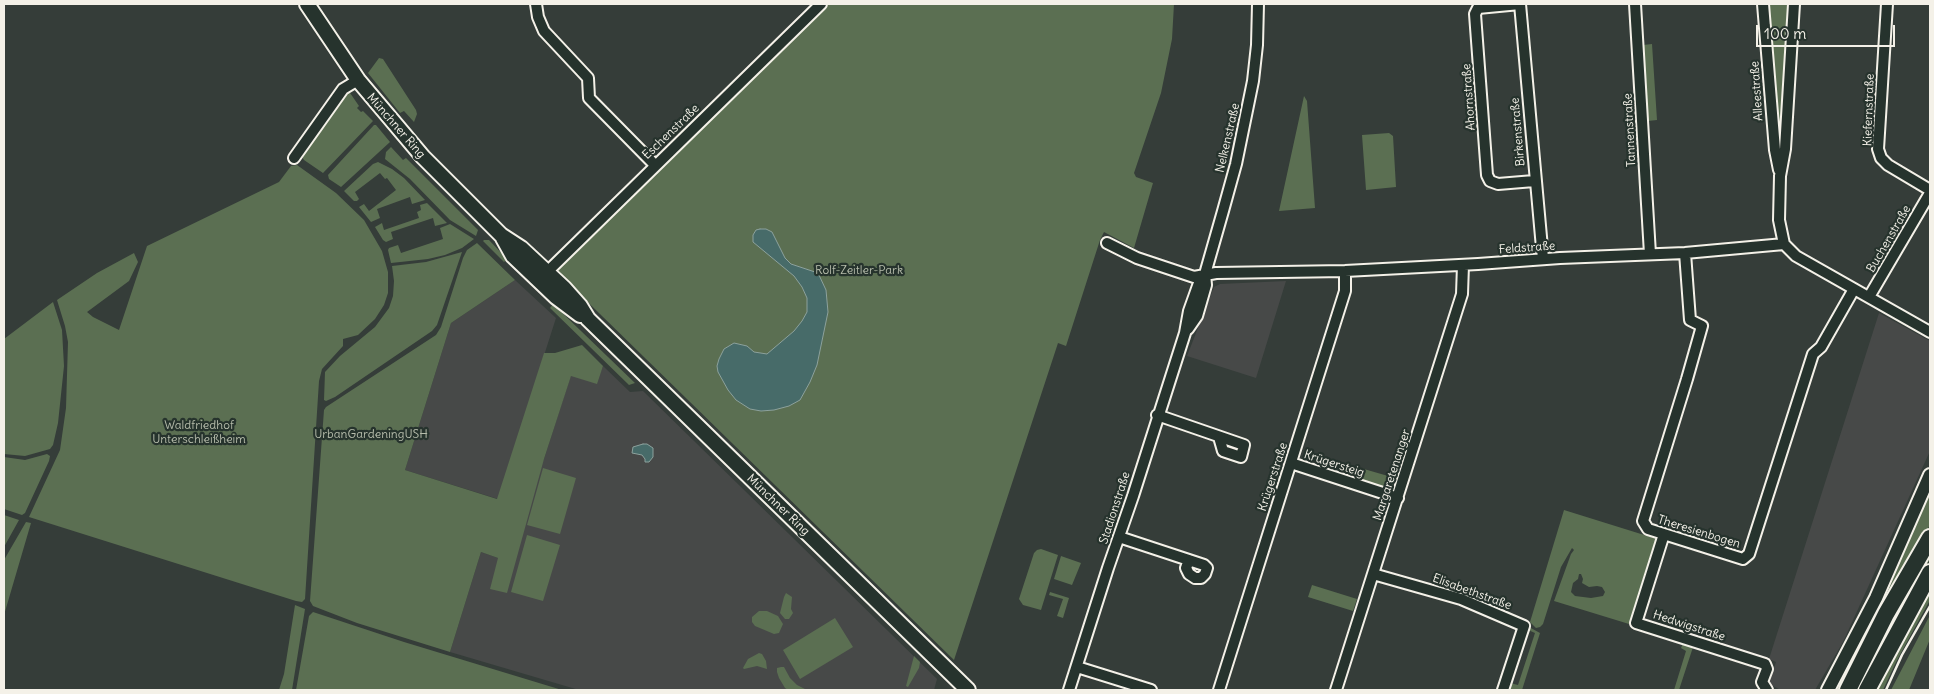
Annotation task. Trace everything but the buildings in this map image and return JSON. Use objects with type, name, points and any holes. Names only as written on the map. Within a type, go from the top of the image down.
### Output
[{"type":"main road","name":"Münchner Ring","points":[[307,4],[358,80],[423,157],[501,235],[521,248],[543,276],[580,306],[588,319],[968,690]]},
{"type":"main road","points":[[1848,690],[1886,614],[1930,538]]},
{"type":"main road","points":[[1867,690],[1930,573]]},
{"type":"street","points":[[536,4],[538,18],[544,31],[588,78],[589,98],[655,165]]},
{"type":"street","name":"Eschenstraße","points":[[543,276],[810,7],[822,4]]},
{"type":"street","name":"Nelkenstraße","points":[[1205,274],[1236,164],[1248,105],[1256,50],[1258,4]]},
{"type":"street","name":"Ahornstraße","points":[[1520,4],[1478,8],[1475,14],[1487,175],[1490,181],[1498,184],[1534,181]]},
{"type":"street","name":"Birkenstraße","points":[[1520,4],[1534,181],[1543,259]]},
{"type":"street","name":"Tannenstraße","points":[[1635,4],[1650,254]]},
{"type":"street","name":"Alleestraße","points":[[1763,4],[1774,150],[1780,176]]},
{"type":"street","name":"Alleestraße","points":[[1784,244],[1779,220],[1780,176],[1785,146],[1794,4]]},
{"type":"street","name":"Kiefernstraße","points":[[1887,4],[1878,149],[1881,158],[1888,165],[1930,192]]},
{"type":"street","points":[[294,158],[344,90],[358,80]]},
{"type":"street","name":"Buchenstraße","points":[[1869,297],[1930,192]]},
{"type":"street","name":"Feldstraße","points":[[1107,243],[1137,258],[1194,277],[1205,274],[1345,271],[1543,259],[1685,253],[1784,244]]},
{"type":"street","points":[[1784,244],[1796,256],[1930,332]]},
{"type":"street","name":"Theresienbogen","points":[[1685,253],[1690,320],[1702,326],[1643,521],[1648,529],[1742,559],[1749,554],[1813,354],[1821,347],[1854,288]]},
{"type":"street","name":"Margaretenanger","points":[[1336,690],[1462,294],[1463,265]]},
{"type":"street","name":"Krügerstraße","points":[[1220,690],[1345,291],[1345,271]]},
{"type":"street","name":"Stadionstraße","points":[[1069,690],[1184,333],[1197,316],[1206,285],[1205,274]]},
{"type":"street","points":[[1158,415],[1219,437]]},
{"type":"street","name":"Krügersteig","points":[[1291,464],[1398,498]]},
{"type":"street","points":[[1828,690],[1876,598],[1930,476]]},
{"type":"street","name":"Hedwigstraße","points":[[1664,534],[1636,623],[1765,664],[1767,670],[1762,682],[1767,690]]},
{"type":"street","points":[[1119,537],[1188,560]]},
{"type":"street","name":"Elisabethstraße","points":[[1373,574],[1461,599],[1524,626],[1503,690]]},
{"type":"street","points":[[1077,668],[1128,687],[1151,690]]},
{"type":"shaded area","points":[[515,280],[556,318],[498,499],[405,470],[451,323]]},
{"type":"shaded area","points":[[1286,281],[1256,378],[1187,356],[1214,287],[1220,284]]},
{"type":"shaded area","points":[[1879,313],[1930,341],[1930,451],[1843,642],[1815,690],[1781,690],[1769,684],[1776,662],[1769,659]]},
{"type":"shaded area","points":[[603,366],[630,392],[643,391],[937,679],[934,690],[579,690],[450,652],[481,552],[498,558],[544,459],[571,375],[596,383]]},
{"type":"green space","name":"Rolf-Zeitler-Park","points":[[828,4],[1174,4],[1172,39],[1161,93],[1134,173],[1136,177],[1153,183],[1134,248],[1104,232],[1100,240],[1066,346],[1058,343],[954,660],[558,273],[561,264]]},
{"type":"green space","points":[[1767,4],[1789,4],[1779,149]]},
{"type":"green space","points":[[1652,44],[1657,120],[1648,121],[1643,45]]},
{"type":"green space","points":[[379,58],[383,59],[416,110],[417,114],[414,122],[404,111],[400,113],[368,73]]},
{"type":"green space","points":[[348,90],[359,106],[357,108],[373,121],[323,173],[304,160],[302,157],[303,151]]},
{"type":"green space","points":[[1304,96],[1307,101],[1315,208],[1279,211]]},
{"type":"green space","points":[[374,125],[390,142],[341,187],[329,179],[328,175]]},
{"type":"green space","points":[[1389,133],[1393,136],[1396,187],[1366,190],[1362,135]]},
{"type":"green space","points":[[391,147],[403,160],[406,158],[478,230],[476,236],[450,220],[410,179],[385,159],[386,152]]},
{"type":"green space","points":[[378,162],[404,178],[425,200],[412,204],[410,197],[377,209],[380,218],[371,222],[359,207],[364,204],[369,211],[396,190],[387,178],[385,179],[380,173],[355,192],[359,199],[357,201],[354,201],[344,191],[373,164]]},
{"type":"green space","name":"Waldfriedhof Unterschleißheim","points":[[297,165],[336,193],[364,220],[382,251],[388,272],[388,293],[384,305],[375,319],[358,335],[343,339],[343,346],[322,369],[319,381],[305,599],[302,602],[296,601],[29,517],[60,450],[66,408],[68,342],[57,300],[97,273],[134,253],[138,262],[129,281],[87,312],[119,330],[147,246],[279,182],[291,166]]},
{"type":"green space","points":[[427,203],[447,223],[435,226],[433,218],[391,232],[393,239],[386,242],[383,240],[375,227],[382,223],[384,230],[419,218],[417,212],[421,210],[420,205]]},
{"type":"green space","points":[[450,224],[474,239],[462,248],[445,255],[391,263],[389,248],[398,245],[401,253],[443,239],[440,228]]},
{"type":"green space","points":[[484,240],[489,240],[507,259],[504,262]]},
{"type":"green space","name":"UrbanGardeningUSH","points":[[477,243],[515,280],[451,323],[405,470],[497,499],[544,353],[555,353],[582,345],[603,366],[597,384],[571,376],[544,459],[507,593],[490,589],[498,558],[481,552],[450,652],[357,623],[313,606],[310,601],[324,410],[436,335],[441,327],[463,258],[467,250]]},
{"type":"green space","points":[[462,252],[437,325],[432,331],[335,397],[324,400],[325,372],[340,356],[375,327],[389,308],[393,296],[392,266],[426,262]]},
{"type":"green space","points":[[53,302],[62,330],[64,366],[58,423],[53,445],[50,449],[25,456],[4,454],[4,339]]},
{"type":"green space","points":[[553,304],[635,383],[629,385],[550,308]]},
{"type":"green space","points":[[47,454],[50,456],[49,461],[25,513],[22,515],[4,509],[4,457],[25,460]]},
{"type":"green space","points":[[1357,467],[1395,478],[1391,491],[1353,479]]},
{"type":"green space","points":[[543,468],[576,478],[560,534],[527,525]]},
{"type":"green space","points":[[1928,497],[1930,497],[1930,525],[1898,578],[1840,690],[1835,690],[1878,607]]},
{"type":"green space","points":[[1564,510],[1657,539],[1638,605],[1629,624],[1554,601],[1574,550],[1572,548],[1561,567],[1543,624],[1536,628],[1530,622]],"holes":[[[1581,574],[1582,583],[1589,587],[1602,587],[1605,592],[1603,596],[1591,598],[1575,596],[1571,592],[1573,583]]]},
{"type":"green space","points":[[4,515],[19,520],[4,547]]},
{"type":"green space","points":[[26,522],[31,523],[4,615],[4,560]]},
{"type":"green space","points":[[527,535],[560,545],[543,601],[511,592]]},
{"type":"green space","points":[[1041,549],[1058,555],[1041,610],[1023,605],[1019,599],[1034,553]]},
{"type":"green space","points":[[1930,550],[1930,559],[1859,690],[1853,690]]},
{"type":"green space","points":[[1061,556],[1081,563],[1072,585],[1054,579]]},
{"type":"green space","points":[[1312,585],[1357,599],[1353,611],[1308,597]]},
{"type":"green space","points":[[1930,585],[1930,600],[1883,690],[1874,690]]},
{"type":"green space","points":[[1050,592],[1069,598],[1063,618],[1057,616],[1063,599],[1049,595]]},
{"type":"green space","points":[[786,593],[792,597],[791,609],[793,613],[789,619],[785,619],[780,613]]},
{"type":"green space","points":[[295,605],[305,609],[292,690],[279,690],[284,674]]},
{"type":"green space","points":[[759,611],[767,611],[778,616],[783,624],[779,633],[774,634],[755,626],[752,622],[752,617]]},
{"type":"green space","points":[[313,612],[562,690],[296,690],[309,616]]},
{"type":"green space","points":[[1930,615],[1930,639],[1909,690],[1891,690]]},
{"type":"green space","points":[[835,618],[853,647],[800,679],[783,650]]},
{"type":"green space","points":[[1529,627],[1540,633],[1522,690],[1510,690],[1510,683],[1518,685],[1535,633],[1528,630]]},
{"type":"green space","points":[[1683,643],[1694,644],[1679,690],[1674,690],[1686,651],[1681,648]]},
{"type":"green space","points":[[759,653],[762,654],[766,661],[767,669],[757,666],[743,668],[748,659]]},
{"type":"green space","points":[[914,656],[920,662],[919,668],[908,687],[906,686]]},
{"type":"green space","points":[[784,667],[790,678],[797,685],[807,690],[788,690],[785,688],[777,672],[777,668]]},
{"type":"water","points":[[756,230],[772,232],[785,258],[791,264],[818,273],[826,290],[828,312],[817,365],[800,400],[789,406],[761,411],[750,409],[736,400],[718,372],[719,359],[724,349],[734,343],[747,346],[754,352],[767,354],[794,331],[802,321],[807,312],[807,298],[794,276],[753,242],[753,235]]},
{"type":"water","points":[[643,444],[653,448],[653,457],[649,462],[645,462],[642,455],[632,453],[633,447]]},
{"type":"railway","points":[[1886,690],[1902,655],[1930,606]]}]
